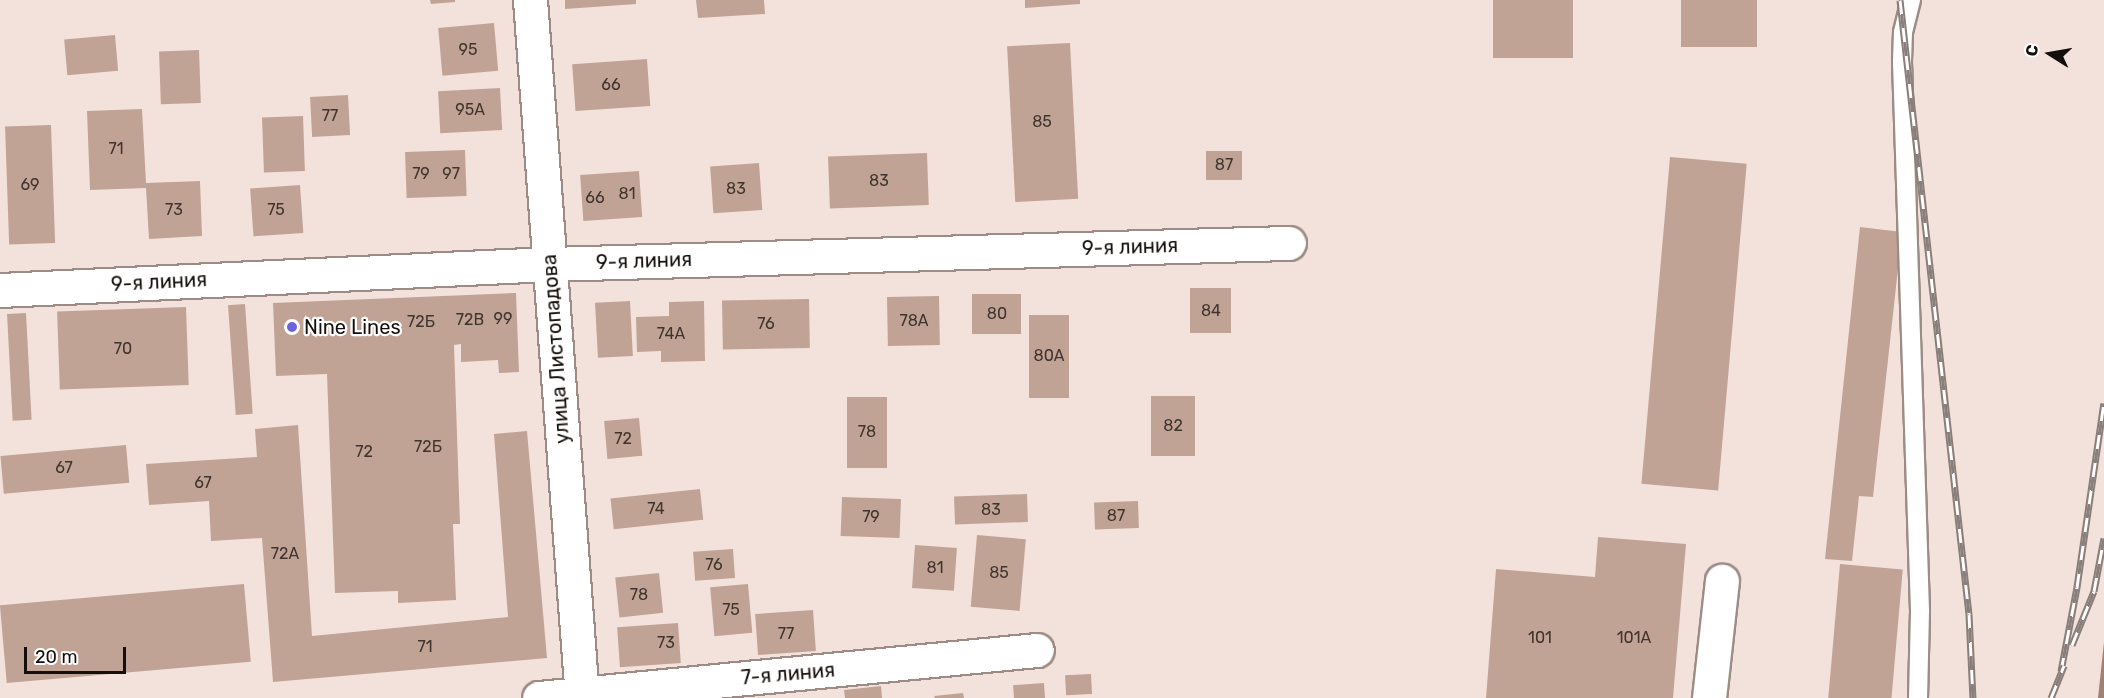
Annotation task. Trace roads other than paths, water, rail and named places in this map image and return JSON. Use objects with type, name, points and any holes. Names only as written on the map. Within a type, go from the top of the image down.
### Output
[{"type":"street","name":"улица Листопадова","points":[[530,0],[582,696]]},
{"type":"street","name":"9-я линия","points":[[0,290],[549,264],[1289,243]]},
{"type":"street","points":[[1709,698],[1722,581]]},
{"type":"street","name":"7-я линия","points":[[538,698],[582,696],[1037,650]]},
{"type":"lane","points":[[1911,0],[1903,32],[1902,62],[1920,611],[1918,698]]},
{"type":"railway","points":[[1900,0],[1969,614],[1973,698]]},
{"type":"railway","points":[[2061,671],[2077,587],[2104,403]]},
{"type":"railway","points":[[2072,645],[2094,591],[2104,538]]},
{"type":"railway","points":[[2051,698],[2064,665]]},
{"type":"place","name":"Nine Lines","points":[[292,327]]}]
